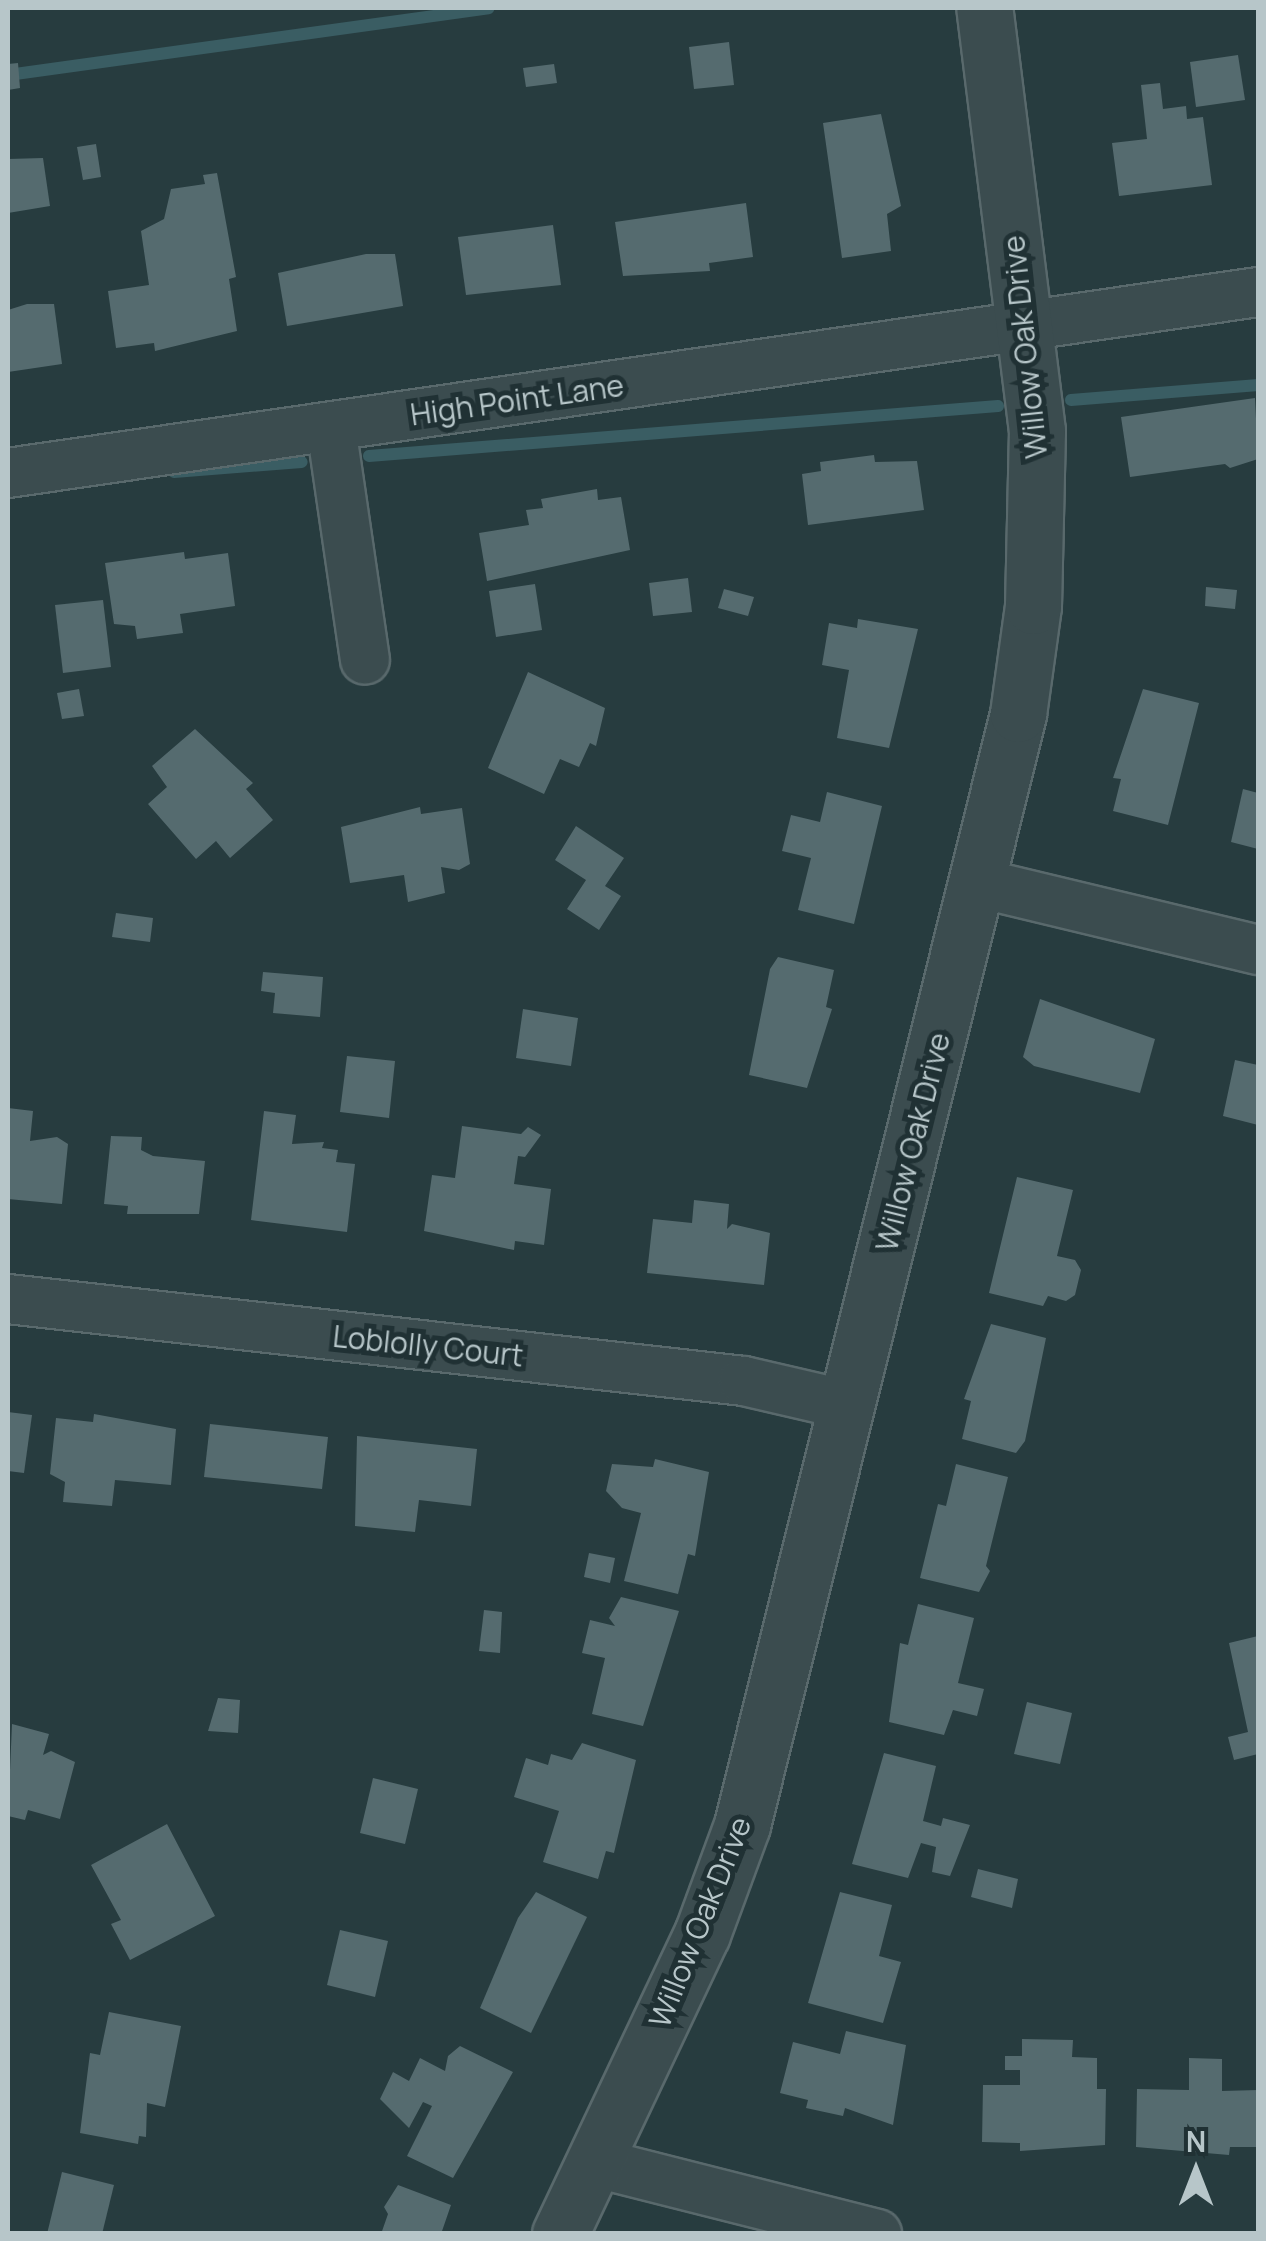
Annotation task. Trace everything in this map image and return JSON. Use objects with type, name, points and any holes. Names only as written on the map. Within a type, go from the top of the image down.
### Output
[{"type":"street","name":"Willow Oak Drive","points":[[560,2234],[702,1934],[742,1825],[1018,714],[1034,606],[1037,431],[1027,326],[984,8]]},
{"type":"street","name":"High Point Lane","points":[[8,472],[1258,292]]},
{"type":"street","points":[[330,426],[366,660]]},
{"type":"street","points":[[978,883],[1258,950]]},
{"type":"street","name":"Loblolly Court","points":[[8,1299],[744,1380],[847,1405]]},
{"type":"street","points":[[593,2162],[877,2234]]},
{"type":"building","points":[[729,42],[734,85],[694,89],[689,47]]},
{"type":"building","points":[[1238,55],[1245,100],[1196,107],[1190,62]]},
{"type":"building","points":[[18,63],[20,88],[8,90],[8,64]]},
{"type":"building","points":[[554,64],[557,83],[526,87],[523,68]]},
{"type":"building","points":[[1160,83],[1163,109],[1186,106],[1187,119],[1203,117],[1212,185],[1119,196],[1112,143],[1147,139],[1141,85]]},
{"type":"building","points":[[881,114],[901,206],[887,214],[891,251],[842,258],[823,123]]},
{"type":"building","points":[[96,144],[101,177],[83,180],[77,147]]},
{"type":"building","points":[[43,158],[50,206],[8,213],[8,159]]},
{"type":"building","points":[[217,173],[236,277],[229,279],[237,331],[155,351],[154,343],[116,348],[108,291],[149,285],[141,231],[164,219],[171,189],[205,184],[203,175]]},
{"type":"building","points":[[746,203],[753,257],[709,263],[710,271],[623,276],[615,222]]},
{"type":"building","points":[[553,225],[561,285],[466,295],[458,237]]},
{"type":"building","points":[[366,254],[395,254],[403,306],[287,326],[278,273]]},
{"type":"building","points":[[27,304],[54,304],[62,364],[8,372],[8,310]]},
{"type":"building","points":[[1255,398],[1258,459],[1230,468],[1225,464],[1130,477],[1121,417]]},
{"type":"building","points":[[874,455],[875,462],[917,461],[924,510],[808,525],[802,474],[821,471],[820,462]]},
{"type":"building","points":[[597,489],[598,500],[621,497],[630,550],[487,581],[479,533],[529,525],[526,510],[543,508],[541,499]]},
{"type":"building","points":[[184,552],[185,559],[228,553],[235,606],[180,614],[183,633],[137,639],[135,626],[114,624],[105,563]]},
{"type":"building","points":[[688,578],[692,612],[653,616],[649,583]]},
{"type":"building","points":[[535,584],[542,630],[496,637],[489,591]]},
{"type":"building","points":[[1206,587],[1237,590],[1235,609],[1205,606]]},
{"type":"building","points":[[724,589],[754,597],[748,616],[718,608]]},
{"type":"building","points":[[103,600],[111,667],[63,673],[55,605]]},
{"type":"building","points":[[858,619],[918,629],[889,748],[837,738],[849,670],[822,665],[829,623],[857,628]]},
{"type":"building","points":[[528,672],[605,708],[596,746],[590,743],[579,767],[560,759],[544,794],[488,768]]},
{"type":"building","points":[[79,689],[84,716],[62,719],[57,693]]},
{"type":"building","points":[[1143,689],[1199,703],[1168,825],[1113,811],[1121,779],[1113,778]]},
{"type":"building","points":[[195,729],[253,783],[246,789],[273,820],[230,858],[216,841],[196,859],[148,804],[167,787],[152,766]]},
{"type":"building","points":[[1243,789],[1258,793],[1258,849],[1231,842]]},
{"type":"building","points":[[827,792],[882,806],[854,924],[798,910],[811,858],[782,851],[791,815],[820,822]]},
{"type":"building","points":[[420,807],[421,814],[462,808],[470,864],[459,870],[441,867],[445,893],[408,902],[404,875],[350,883],[341,827]]},
{"type":"building","points":[[576,826],[624,858],[605,886],[621,896],[599,930],[567,909],[586,880],[555,860]]},
{"type":"building","points":[[116,913],[153,918],[150,942],[112,937]]},
{"type":"building","points":[[778,957],[834,970],[826,1007],[832,1009],[807,1088],[749,1075],[770,969]]},
{"type":"building","points":[[263,972],[323,977],[320,1017],[273,1013],[275,993],[261,991]]},
{"type":"building","points":[[1040,999],[1155,1039],[1140,1093],[1034,1066],[1023,1057]]},
{"type":"building","points":[[523,1009],[578,1018],[571,1066],[516,1058]]},
{"type":"building","points":[[347,1056],[395,1061],[389,1118],[340,1112]]},
{"type":"building","points":[[1235,1060],[1258,1065],[1258,1125],[1223,1116]]},
{"type":"building","points":[[8,1108],[33,1111],[30,1141],[57,1137],[68,1144],[62,1204],[8,1199]]},
{"type":"building","points":[[264,1111],[296,1115],[292,1144],[324,1142],[322,1148],[338,1150],[336,1162],[355,1164],[347,1232],[251,1220]]},
{"type":"building","points":[[462,1126],[521,1134],[528,1127],[541,1135],[525,1157],[518,1156],[514,1184],[551,1189],[544,1245],[515,1241],[514,1250],[424,1231],[432,1175],[455,1178]]},
{"type":"building","points":[[111,1136],[142,1137],[141,1150],[153,1156],[205,1161],[199,1214],[127,1214],[128,1206],[104,1204]]},
{"type":"building","points":[[1017,1177],[1073,1190],[1057,1256],[1075,1260],[1081,1270],[1075,1295],[1066,1301],[1048,1296],[1043,1306],[989,1293]]},
{"type":"building","points":[[694,1200],[729,1204],[727,1229],[732,1224],[770,1233],[764,1285],[647,1273],[653,1219],[692,1223]]},
{"type":"building","points":[[991,1324],[1046,1338],[1025,1441],[1016,1453],[962,1439],[971,1401],[964,1399]]},
{"type":"building","points":[[8,1412],[32,1415],[24,1473],[8,1471]]},
{"type":"building","points":[[94,1414],[176,1429],[171,1485],[115,1480],[112,1506],[63,1502],[65,1482],[50,1474],[56,1418],[93,1422]]},
{"type":"building","points":[[210,1424],[328,1437],[322,1489],[204,1477]]},
{"type":"building","points":[[357,1436],[477,1449],[471,1506],[419,1500],[415,1532],[355,1526]]},
{"type":"building","points":[[655,1459],[709,1472],[695,1556],[688,1554],[678,1594],[624,1581],[641,1513],[622,1508],[606,1491],[612,1464],[653,1467]]},
{"type":"building","points":[[956,1464],[1008,1477],[986,1566],[990,1571],[979,1592],[920,1578],[938,1504],[946,1506]]},
{"type":"building","points":[[589,1553],[615,1558],[610,1583],[584,1577]]},
{"type":"building","points":[[621,1597],[679,1611],[643,1726],[592,1714],[605,1658],[582,1653],[590,1620],[615,1626],[609,1618]]},
{"type":"building","points":[[918,1604],[974,1618],[958,1683],[984,1689],[977,1716],[953,1710],[944,1735],[889,1722],[900,1643],[908,1645]]},
{"type":"building","points":[[484,1610],[502,1612],[500,1653],[479,1651]]},
{"type":"building","points":[[1258,1636],[1258,1754],[1234,1760],[1228,1737],[1248,1732],[1229,1643]]},
{"type":"building","points":[[218,1698],[240,1700],[238,1733],[208,1731]]},
{"type":"building","points":[[1027,1702],[1072,1713],[1060,1764],[1014,1754]]},
{"type":"building","points":[[12,1724],[49,1734],[43,1755],[51,1751],[75,1762],[60,1819],[28,1810],[25,1820],[8,1816]]},
{"type":"building","points":[[582,1743],[636,1760],[614,1853],[606,1851],[598,1879],[543,1862],[559,1811],[514,1797],[526,1758],[548,1765],[551,1754],[572,1760]]},
{"type":"building","points":[[884,1753],[936,1766],[923,1821],[941,1826],[943,1818],[970,1825],[950,1876],[932,1872],[936,1847],[921,1843],[908,1878],[852,1864]]},
{"type":"building","points":[[373,1778],[418,1789],[405,1844],[360,1833]]},
{"type":"building","points":[[167,1824],[215,1916],[130,1960],[111,1924],[121,1920],[91,1865]]},
{"type":"building","points":[[978,1869],[1018,1879],[1012,1908],[971,1897]]},
{"type":"building","points":[[536,1892],[587,1917],[531,2033],[480,2008],[518,1918]]},
{"type":"building","points":[[840,1892],[892,1905],[879,1956],[901,1962],[883,2023],[808,2003]]},
{"type":"building","points":[[340,1930],[388,1941],[375,1997],[327,1985]]},
{"type":"building","points":[[109,2012],[181,2026],[165,2107],[147,2103],[146,2137],[139,2136],[138,2144],[80,2133],[90,2053],[100,2055]]},
{"type":"building","points":[[846,2031],[906,2045],[893,2125],[845,2108],[843,2116],[806,2108],[808,2100],[780,2093],[793,2042],[840,2054]]},
{"type":"building","points":[[1022,2039],[1073,2040],[1072,2057],[1097,2058],[1097,2089],[1106,2089],[1105,2145],[1020,2151],[1020,2143],[982,2142],[983,2085],[1020,2085],[1020,2070],[1005,2070],[1005,2056],[1022,2056]]},
{"type":"building","points":[[460,2046],[513,2072],[453,2178],[407,2156],[432,2106],[423,2102],[409,2128],[380,2099],[393,2072],[409,2081],[420,2058],[445,2071],[448,2056]]},
{"type":"building","points":[[1189,2058],[1222,2059],[1222,2091],[1258,2090],[1258,2147],[1230,2147],[1229,2155],[1136,2147],[1137,2089],[1189,2090]]},
{"type":"building","points":[[62,2172],[114,2185],[102,2234],[47,2234]]},
{"type":"building","points":[[398,2185],[451,2205],[441,2234],[381,2234],[388,2214],[384,2207]]},
{"type":"waterway","points":[[8,75],[488,8]]},
{"type":"waterway","points":[[1071,400],[1258,385]]},
{"type":"waterway","points":[[369,456],[998,406]]},
{"type":"waterway","points":[[174,472],[302,462]]}]
